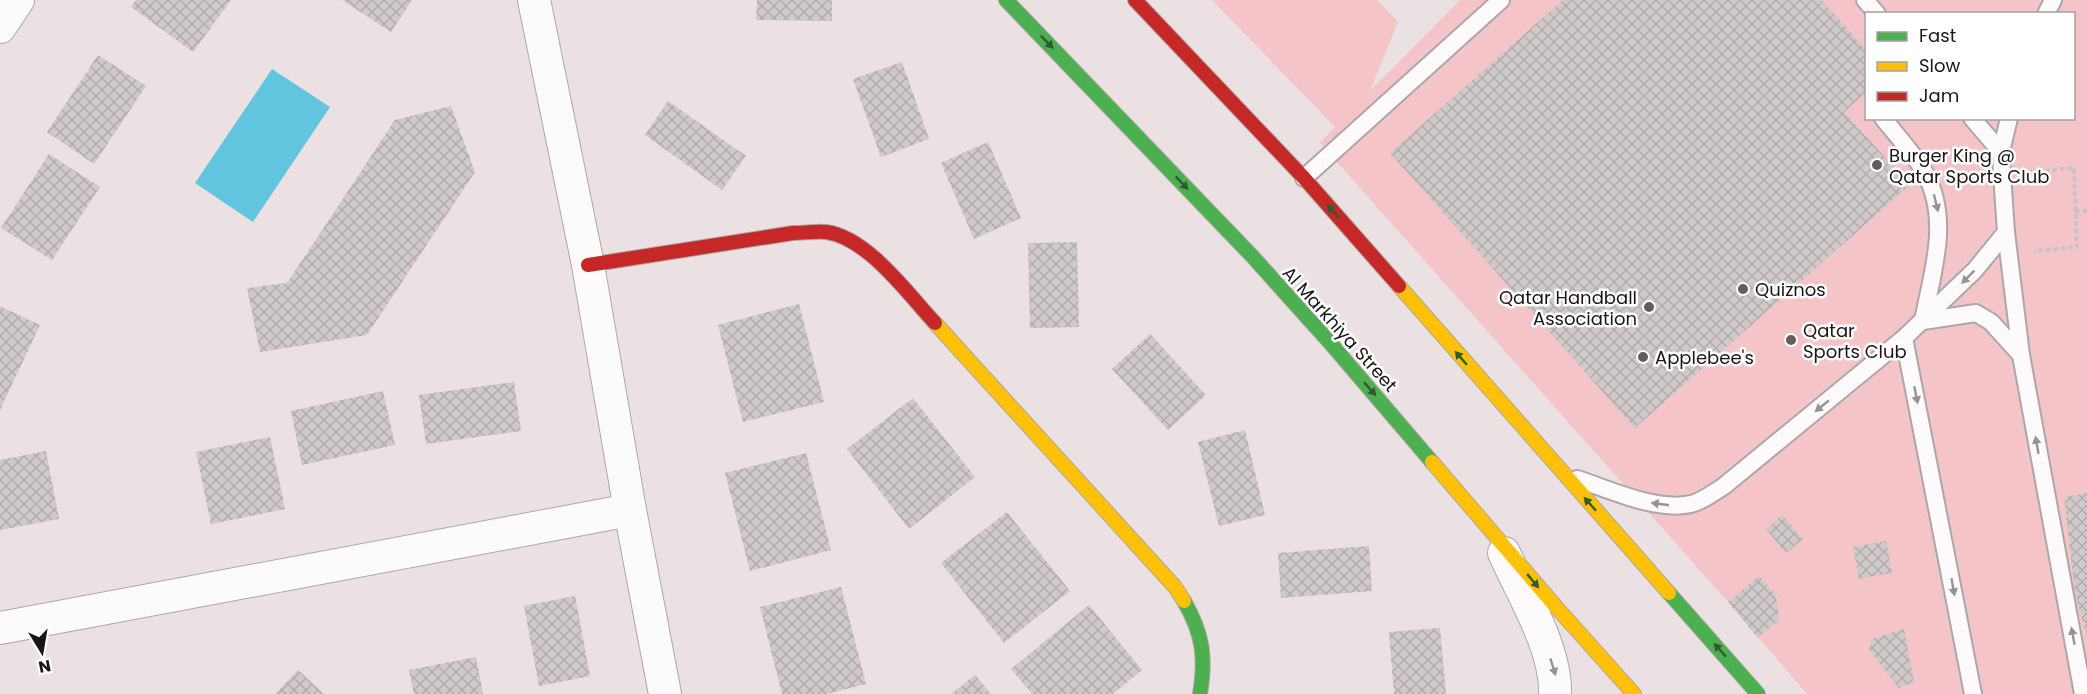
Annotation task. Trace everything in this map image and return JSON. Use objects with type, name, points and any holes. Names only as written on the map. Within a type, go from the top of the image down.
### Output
[{"type":"main road","name":"Al Markhiya Street","points":[[1006,0],[1196,197],[1331,343],[1561,615],[1634,694]]},
{"type":"main road","points":[[1135,0],[1304,178],[1758,694]]},
{"type":"main road","points":[[588,265],[805,232],[827,232],[853,242],[874,256],[1175,587],[1193,615],[1201,639],[1205,669],[1200,694]]},
{"type":"street","points":[[0,27],[18,0]]},
{"type":"street","points":[[534,0],[588,265],[630,510],[665,694]]},
{"type":"street","points":[[0,628],[630,510]]},
{"type":"street","points":[[1496,536],[1544,640],[1556,678],[1555,694]]},
{"type":"lane","points":[[1304,178],[1501,0]]},
{"type":"lane","points":[[1865,0],[1875,12]]},
{"type":"lane","points":[[1885,120],[1925,172],[1939,214],[1937,252],[1923,321]]},
{"type":"lane","points":[[1974,120],[2001,152]]},
{"type":"lane","points":[[2009,120],[2001,152],[2002,174],[2008,253],[2021,356],[2083,694]]},
{"type":"lane","points":[[1564,475],[1647,502],[1681,505],[1705,498],[1724,486],[1904,338],[1975,270],[2006,232]]},
{"type":"lane","points":[[1923,321],[1976,314],[1992,322],[2021,356]]},
{"type":"lane","points":[[1904,338],[1973,694]]},
{"type":"path","points":[[2002,174],[2074,168],[2077,247],[2008,253]]},
{"type":"path","points":[[2075,211],[2087,211]]},
{"type":"shaded area","name":"Qatar Sports Club","points":[[1212,0],[1377,0],[1398,22],[1370,91],[1460,0],[2087,0],[2087,694],[1807,694],[1320,143],[1335,127]]},
{"type":"water","points":[[272,69],[330,107],[253,222],[195,183]]},
{"type":"building","points":[[136,0],[231,0],[193,52],[131,7]]},
{"type":"building","points":[[342,0],[412,0],[391,32]]},
{"type":"building","points":[[757,0],[832,0],[832,21],[756,20]]},
{"type":"building","name":"Qatar Handball Association","points":[[1563,0],[1822,0],[1865,49],[1865,93],[1844,112],[1910,185],[1635,428],[1390,153]]},
{"type":"building","points":[[98,55],[146,86],[94,164],[47,132]]},
{"type":"building","points":[[902,62],[929,139],[881,157],[853,79]]},
{"type":"building","points":[[668,101],[746,156],[722,190],[645,135]]},
{"type":"building","points":[[451,106],[475,172],[367,335],[260,352],[247,288],[287,283],[395,120]]},
{"type":"building","points":[[988,142],[1021,218],[974,239],[941,163]]},
{"type":"building","points":[[49,154],[100,187],[52,260],[1,228]]},
{"type":"building","points":[[1077,242],[1079,327],[1030,328],[1028,243]]},
{"type":"building","points":[[799,304],[824,402],[743,422],[718,325]]},
{"type":"building","points":[[0,306],[40,325],[0,410]]},
{"type":"building","points":[[1150,334],[1206,395],[1168,430],[1112,369]]},
{"type":"building","points":[[514,382],[521,431],[426,444],[419,395]]},
{"type":"building","points":[[383,391],[395,445],[302,465],[291,411]]},
{"type":"building","points":[[913,398],[975,477],[909,529],[847,449]]},
{"type":"building","points":[[1245,430],[1265,515],[1219,526],[1198,442]]},
{"type":"building","points":[[270,437],[285,509],[211,524],[196,452]]},
{"type":"building","points":[[46,451],[59,519],[0,530],[0,460]]},
{"type":"building","points":[[806,453],[831,550],[750,571],[725,473]]},
{"type":"building","points":[[2087,493],[2086,634],[2075,592],[2064,497]]},
{"type":"building","points":[[1007,512],[1070,591],[1004,643],[941,563]]},
{"type":"building","points":[[1782,515],[1803,539],[1786,553],[1766,529]]},
{"type":"building","points":[[1886,541],[1892,573],[1859,579],[1853,547]]},
{"type":"building","points":[[1369,546],[1372,591],[1281,598],[1278,553]]},
{"type":"building","points":[[1759,576],[1776,595],[1779,620],[1758,638],[1728,602]]},
{"type":"building","points":[[841,587],[866,684],[827,694],[782,694],[760,607]]},
{"type":"building","points":[[575,596],[590,676],[539,686],[524,606]]},
{"type":"building","points":[[1089,605],[1142,670],[1113,694],[1032,694],[1011,669]]},
{"type":"building","points":[[1440,628],[1446,694],[1394,694],[1389,632]]},
{"type":"building","points":[[1904,629],[1914,682],[1899,688],[1869,650],[1872,639]]},
{"type":"building","points":[[476,657],[483,694],[414,694],[409,670]]},
{"type":"building","points":[[298,670],[324,694],[275,694]]},
{"type":"building","points":[[975,675],[991,694],[951,694]]},
{"type":"traffic: fast","points":[[1006,0],[1253,257],[1432,462]]},
{"type":"traffic: fast","points":[[1669,593],[1758,694]]},
{"type":"traffic: fast","points":[[1184,601],[1199,635],[1203,657],[1200,694]]},
{"type":"traffic: slow","points":[[1399,286],[1669,593]]},
{"type":"traffic: slow","points":[[935,323],[1175,587],[1184,601]]},
{"type":"traffic: slow","points":[[1432,462],[1634,694]]},
{"type":"traffic: jam","points":[[1135,0],[1304,178],[1399,286]]},
{"type":"traffic: jam","points":[[588,265],[793,233],[826,232],[857,244],[871,255],[886,268],[935,323]]},
{"type":"place","name":"Burger King @ Qatar Sports Club","points":[[1877,165]]},
{"type":"place","name":"Quiznos","points":[[1743,289]]},
{"type":"place","name":"Qatar Handball Association","points":[[1649,307]]},
{"type":"place","name":"Qatar Sports Club","points":[[1791,340]]},
{"type":"place","name":"Applebee's","points":[[1643,357]]}]
